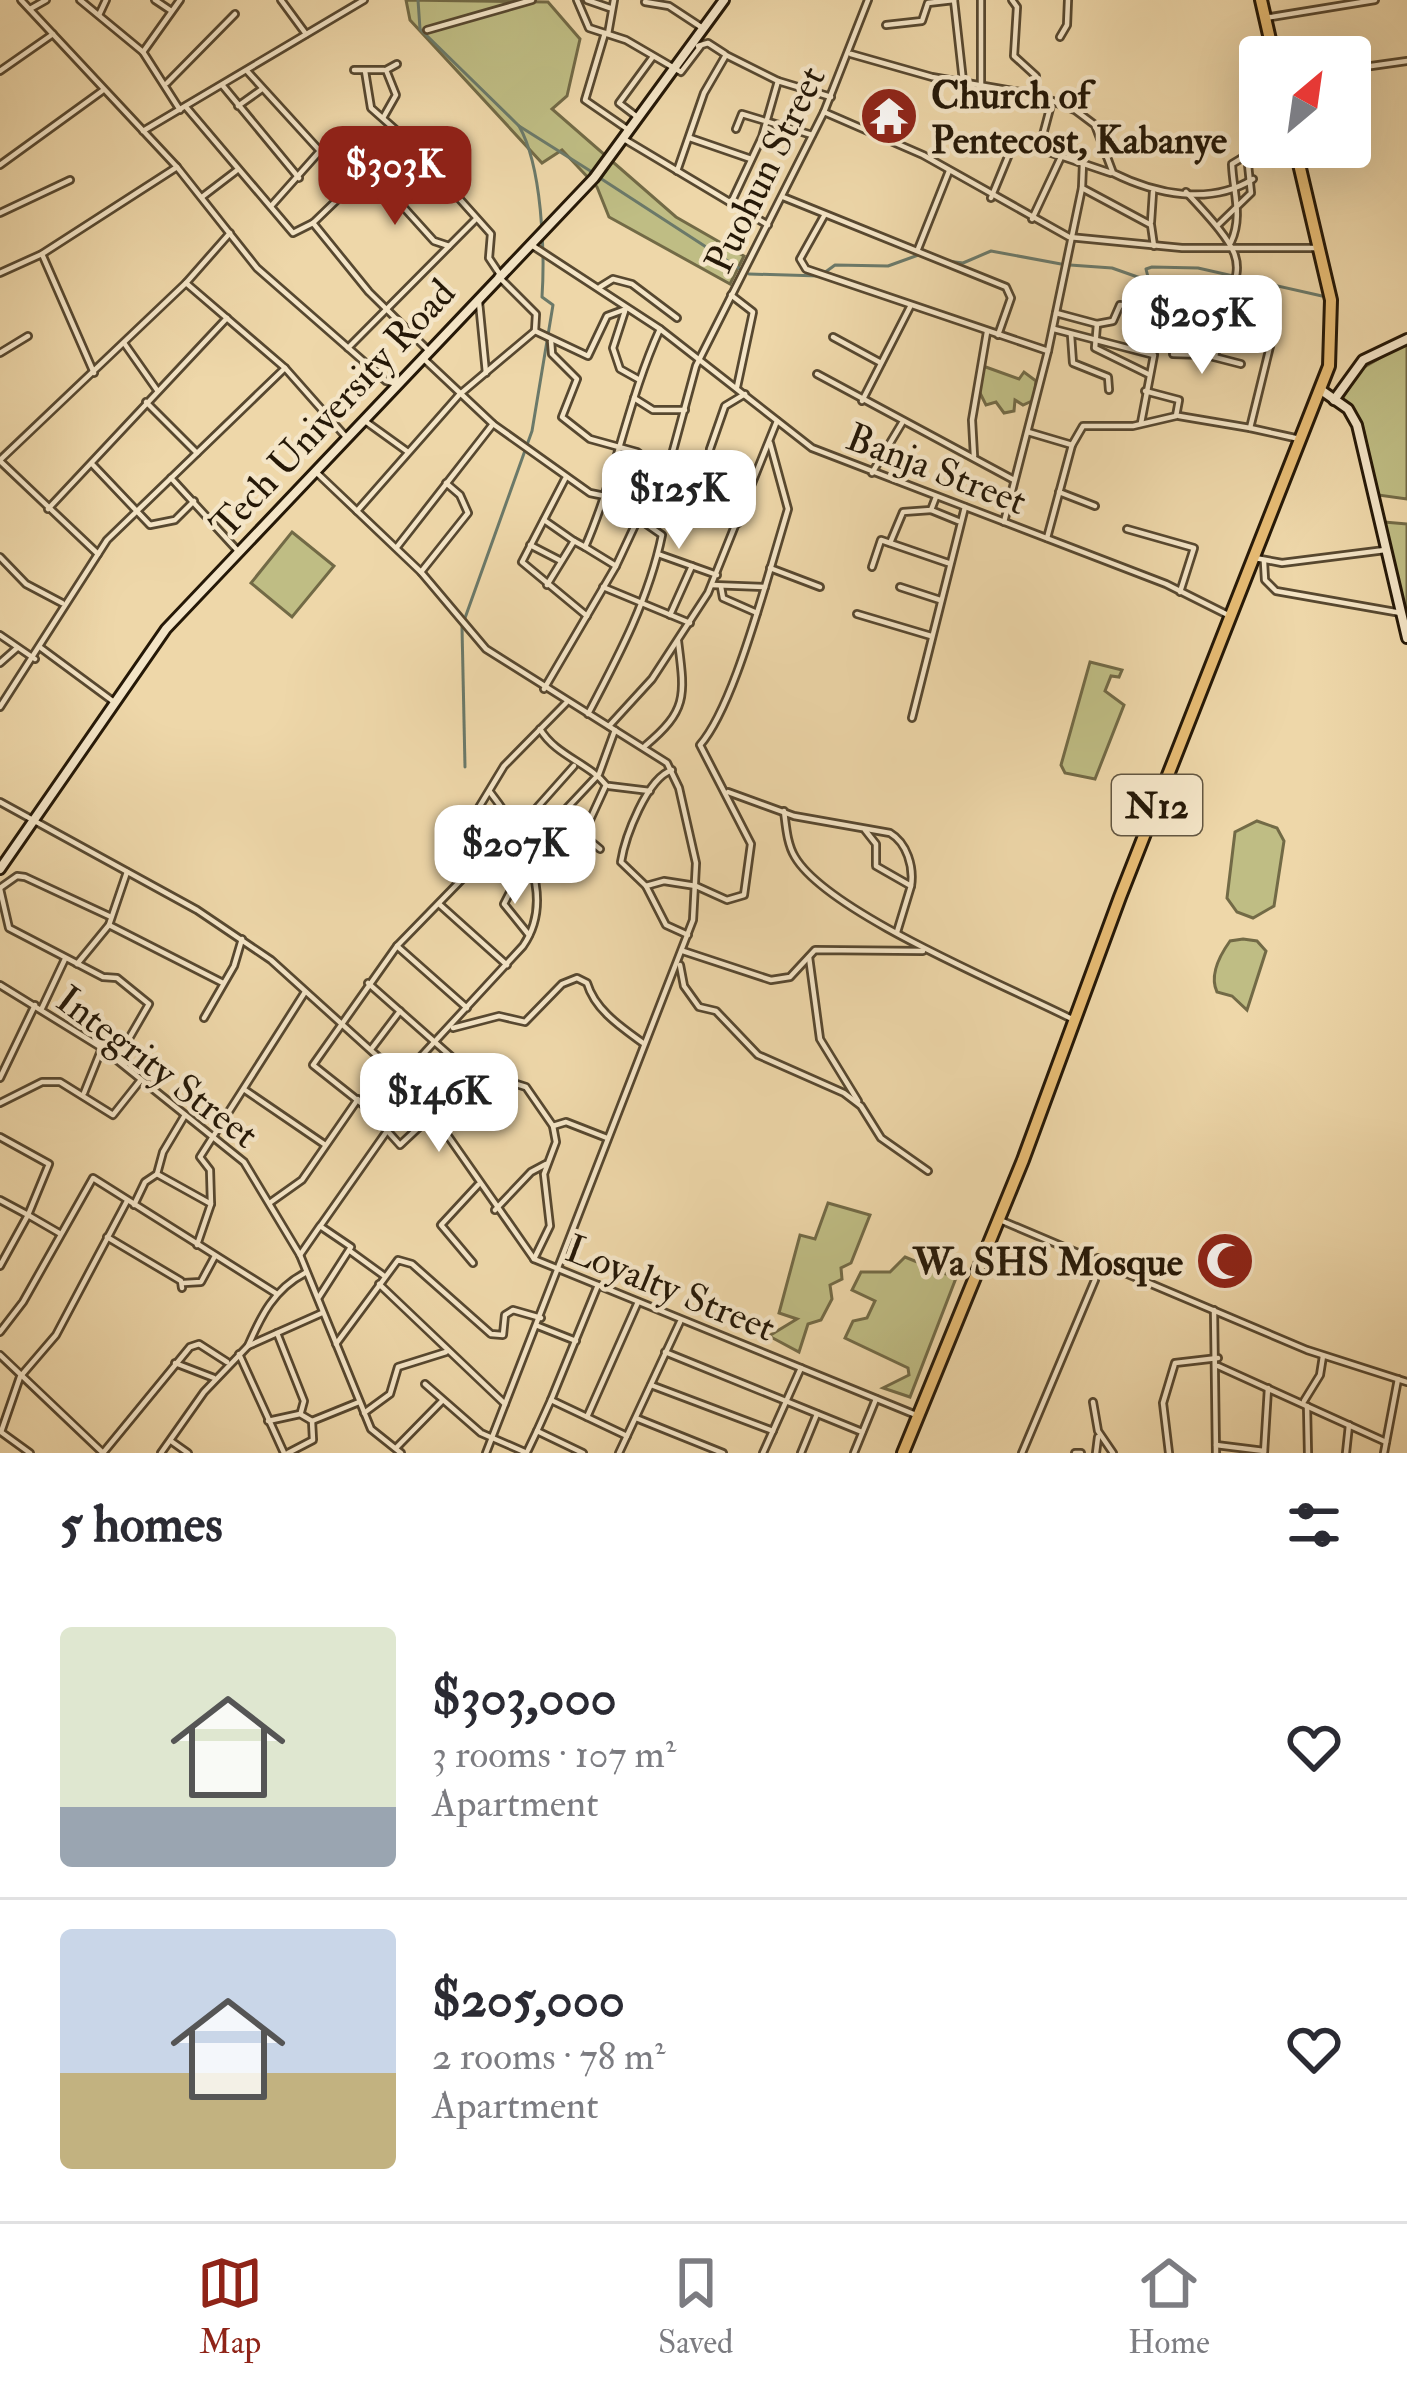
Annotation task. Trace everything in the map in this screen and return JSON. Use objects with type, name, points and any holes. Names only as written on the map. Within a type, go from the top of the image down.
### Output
[{"type":"highway","points":[[1261,0],[1269,36]]},
{"type":"highway","name":"N12","points":[[903,1453],[999,1220],[1232,617],[1260,560],[1321,390],[1334,341],[1300,168]]},
{"type":"street","points":[[21,0],[177,167],[273,284],[386,381],[398,385]]},
{"type":"street","points":[[30,9],[46,0]]},
{"type":"street","points":[[80,0],[143,52],[183,109],[293,233],[313,223],[369,169],[434,241],[448,247]]},
{"type":"street","points":[[99,15],[106,0]]},
{"type":"street","points":[[155,0],[172,11]]},
{"type":"street","points":[[143,52],[179,0]]},
{"type":"street","points":[[281,0],[306,34]]},
{"type":"street","points":[[143,131],[364,0]]},
{"type":"street","points":[[427,30],[532,0]]},
{"type":"street","points":[[577,0],[589,28],[674,69]]},
{"type":"street","points":[[587,0],[612,4],[585,100],[677,171],[768,224]]},
{"type":"street","name":"Tech University Road","points":[[0,869],[166,629],[528,243],[595,178],[674,69],[697,45],[724,0]]},
{"type":"street","name":"Puohun Street","points":[[658,506],[700,358],[824,112],[868,0]]},
{"type":"street","points":[[886,25],[922,21],[927,4],[954,0],[964,81]]},
{"type":"street","points":[[981,0],[981,84]]},
{"type":"street","points":[[1012,0],[1017,7],[1014,56],[1036,76],[1036,95]]},
{"type":"street","points":[[1060,37],[1067,25],[1068,0]]},
{"type":"street","points":[[1264,18],[1375,0]]},
{"type":"street","points":[[645,2],[669,6],[704,29]]},
{"type":"street","points":[[166,84],[235,14]]},
{"type":"street","points":[[0,71],[53,34]]},
{"type":"street","points":[[697,45],[708,43],[778,81],[831,97]]},
{"type":"street","points":[[850,54],[1052,101],[1095,125],[1113,173]]},
{"type":"street","points":[[677,171],[704,93],[726,55]]},
{"type":"street","points":[[639,117],[619,104],[652,58]]},
{"type":"street","points":[[1371,66],[1407,61]]},
{"type":"street","points":[[354,70],[386,70],[397,64]]},
{"type":"street","points":[[383,118],[396,95],[386,70]]},
{"type":"street","points":[[355,512],[459,395],[535,331],[536,314],[489,258],[491,234],[371,108],[365,71]]},
{"type":"street","points":[[248,72],[320,151],[271,207]]},
{"type":"street","points":[[731,203],[778,81]]},
{"type":"street","points":[[223,86],[299,178]]},
{"type":"street","points":[[238,106],[262,89]]},
{"type":"street","points":[[0,165],[104,90]]},
{"type":"street","points":[[1040,146],[1052,101]]},
{"type":"street","points":[[824,112],[950,171],[991,198],[1069,237],[1154,247],[1319,248]]},
{"type":"street","points":[[736,129],[741,113],[812,135]]},
{"type":"street","points":[[690,138],[751,159]]},
{"type":"street","points":[[991,198],[1012,147],[1019,142],[1113,173],[1153,192],[1233,192],[1253,179]]},
{"type":"street","points":[[1215,357],[1238,279],[1234,246],[1238,208],[1232,164],[1244,154],[1253,179],[1251,193],[1238,208],[1218,225]]},
{"type":"street","points":[[1032,220],[1062,155]]},
{"type":"street","points":[[1004,522],[1054,329],[1083,163]]},
{"type":"street","points":[[0,273],[42,254],[177,167]]},
{"type":"street","points":[[202,197],[236,171]]},
{"type":"street","points":[[918,249],[950,171]]},
{"type":"street","points":[[0,213],[70,180]]},
{"type":"street","points":[[1082,188],[1151,225]]},
{"type":"street","points":[[1153,192],[1154,247]]},
{"type":"street","points":[[1186,192],[1234,246]]},
{"type":"street","points":[[783,197],[1006,287],[1011,298],[998,335]]},
{"type":"street","points":[[824,216],[801,265],[910,307],[1048,351]]},
{"type":"street","points":[[348,348],[476,219]]},
{"type":"street","points":[[313,223],[459,395],[565,478],[606,499],[738,523]]},
{"type":"street","points":[[98,554],[0,461],[186,284],[231,232]]},
{"type":"street","name":"Banja Street","points":[[528,243],[660,329],[812,448],[1180,592],[1232,617]]},
{"type":"street","points":[[42,254],[94,373]]},
{"type":"street","points":[[600,287],[613,279],[632,284],[677,318]]},
{"type":"street","points":[[186,284],[285,368],[347,439]]},
{"type":"street","points":[[731,295],[753,312],[737,387]]},
{"type":"street","points":[[477,299],[483,308],[486,373]]},
{"type":"street","points":[[1056,313],[1097,323],[1113,321],[1120,305],[1148,307],[1169,322],[1168,334]]},
{"type":"street","points":[[862,400],[910,307]]},
{"type":"street","points":[[535,331],[588,356],[607,316],[627,308]]},
{"type":"street","points":[[627,308],[613,348],[620,369],[638,379]]},
{"type":"street","points":[[48,509],[227,318]]},
{"type":"street","points":[[1093,341],[1097,323]]},
{"type":"street","points":[[585,547],[606,499],[638,379],[660,329]]},
{"type":"street","points":[[1054,329],[1154,355],[1142,423]]},
{"type":"street","points":[[1250,428],[1274,330]]},
{"type":"street","points":[[973,459],[973,420],[987,332]]},
{"type":"street","points":[[1071,334],[1072,363],[1108,376],[1109,390]]},
{"type":"street","points":[[0,353],[28,336]]},
{"type":"street","points":[[833,337],[881,363]]},
{"type":"street","points":[[1334,400],[1364,360],[1407,339]]},
{"type":"street","points":[[551,341],[552,354],[578,379],[560,415],[590,440],[645,456],[667,474],[709,487]]},
{"type":"street","points":[[1093,341],[1112,361],[1148,374]]},
{"type":"street","points":[[124,343],[158,390]]},
{"type":"street","points":[[1173,354],[1241,364]]},
{"type":"street","points":[[0,707],[35,659],[62,603],[98,554],[285,368]]},
{"type":"street","points":[[817,374],[1014,480]]},
{"type":"street","points":[[386,381],[390,394]]},
{"type":"street","points":[[1321,390],[1358,425],[1407,638]]},
{"type":"street","points":[[1145,392],[1178,400],[1176,416]]},
{"type":"street","points":[[703,515],[710,448],[725,406],[746,394]]},
{"type":"street","points":[[634,398],[653,410],[685,410]]},
{"type":"street","points":[[146,402],[197,453]]},
{"type":"street","points":[[1047,539],[1072,446],[1083,426],[1176,416],[1301,439]]},
{"type":"street","points":[[364,421],[408,452]]},
{"type":"street","points":[[530,936],[504,904],[528,853],[599,775],[612,728],[678,641],[712,585],[777,421]]},
{"type":"street","points":[[872,473],[902,423]]},
{"type":"street","points":[[396,548],[493,424]]},
{"type":"street","points":[[1028,432],[1072,446]]},
{"type":"street","points":[[646,886],[664,881],[696,886],[727,900],[743,896],[751,844],[700,745],[719,722],[723,695],[757,613],[788,509],[774,446],[768,441]]},
{"type":"street","points":[[93,465],[135,513],[161,526],[194,502]]},
{"type":"street","points":[[316,472],[421,572],[486,649],[644,747],[672,770],[687,816],[696,886],[679,965],[644,1043],[486,1453]]},
{"type":"street","points":[[171,478],[238,551]]},
{"type":"street","points":[[565,478],[522,562],[586,616]]},
{"type":"street","points":[[421,572],[468,513],[460,495],[446,483]]},
{"type":"street","points":[[1059,492],[1095,506]]},
{"type":"street","points":[[932,511],[936,497]]},
{"type":"street","points":[[544,688],[616,566],[644,506]]},
{"type":"street","points":[[912,718],[965,507]]},
{"type":"street","points":[[890,543],[902,512],[932,511],[958,521]]},
{"type":"street","points":[[588,714],[641,604],[658,554],[662,535],[639,519]]},
{"type":"street","points":[[544,520],[616,566]]},
{"type":"street","points":[[1127,529],[1195,548],[1180,592]]},
{"type":"street","points":[[547,585],[574,541]]},
{"type":"street","points":[[872,567],[878,544],[890,543],[948,563]]},
{"type":"street","points":[[530,545],[561,561]]},
{"type":"street","points":[[1387,549],[1260,560],[1264,580],[1276,591],[1401,613]]},
{"type":"street","points":[[658,554],[717,575]]},
{"type":"street","points":[[0,557],[26,584],[62,603]]},
{"type":"street","points":[[670,615],[692,566]]},
{"type":"street","points":[[770,568],[820,587]]},
{"type":"street","points":[[712,585],[765,587]]},
{"type":"street","points":[[604,587],[690,623]]},
{"type":"street","points":[[721,587],[723,598],[757,613]]},
{"type":"street","points":[[899,587],[940,600]]},
{"type":"street","points":[[857,614],[931,636]]},
{"type":"street","points":[[0,635],[35,659]]},
{"type":"street","points":[[644,747],[676,720],[681,708],[678,641]]},
{"type":"street","points":[[0,663],[17,648]]},
{"type":"street","points":[[41,648],[114,702]]},
{"type":"street","points":[[434,1113],[400,1145],[358,1099],[313,1065],[397,946],[472,866],[475,816],[489,790],[507,763],[567,702]]},
{"type":"street","points":[[539,729],[577,766],[599,775],[606,785],[650,791]]},
{"type":"street","points":[[518,829],[577,766]]},
{"type":"street","points":[[672,770],[663,772],[650,791],[621,859],[627,873],[646,886],[666,925],[688,935]]},
{"type":"street","points":[[600,849],[583,835],[606,785]]},
{"type":"street","points":[[403,1076],[507,964],[537,922],[537,893],[528,853],[518,829],[489,790]]},
{"type":"street","points":[[728,792],[784,812],[898,838],[914,871],[897,932]]},
{"type":"street","name":"Loyalty Street","points":[[0,802],[242,939],[372,1048],[434,1113],[495,1210],[534,1259],[918,1416]]},
{"type":"street","points":[[784,812],[795,859],[811,878],[928,951],[1075,1020]]},
{"type":"street","points":[[865,830],[876,844],[875,866],[911,886]]},
{"type":"street","points":[[77,964],[110,925],[109,916],[127,872]]},
{"type":"street","points":[[9,928],[0,888],[16,876],[109,916]]},
{"type":"street","points":[[437,903],[507,964]]},
{"type":"street","points":[[0,922],[65,959],[117,978],[149,1004],[127,1042],[99,1046],[84,1093]]},
{"type":"street","points":[[110,925],[135,933],[223,982]]},
{"type":"street","points":[[204,1018],[242,939]]},
{"type":"street","points":[[397,946],[467,1008]]},
{"type":"street","points":[[683,951],[771,980],[790,977],[815,950],[928,951]]},
{"type":"street","points":[[809,956],[820,1040],[881,1138],[928,1171]]},
{"type":"street","points":[[0,1078],[65,959]]},
{"type":"street","points":[[679,965],[692,1000],[716,1011],[751,1050],[861,1106]]},
{"type":"street","points":[[449,1029],[499,1016],[525,1022],[562,984],[577,978],[587,983],[594,999],[618,1025],[644,1043]]},
{"type":"street","points":[[368,983],[463,1067],[526,1087],[553,1126],[556,1142],[546,1164],[495,1210]]},
{"type":"street","name":"Integrity Street","points":[[0,985],[99,1046],[253,1171],[300,1255],[358,1402],[378,1437],[398,1451]]},
{"type":"street","points":[[197,1245],[211,1204],[210,1171],[200,1157],[305,991]]},
{"type":"street","points":[[372,1048],[400,1011]]},
{"type":"street","points":[[375,1116],[399,1093],[391,1077],[395,1070]]},
{"type":"street","points":[[0,1102],[42,1082],[67,1082],[113,1115],[141,1079]]},
{"type":"street","points":[[245,1090],[324,1144]]},
{"type":"street","points":[[271,1202],[293,1189],[358,1099]]},
{"type":"street","points":[[30,1453],[0,1433],[20,1377],[56,1336],[107,1237],[146,1182],[157,1174],[163,1152],[185,1115]]},
{"type":"street","points":[[553,1126],[566,1122],[607,1138]]},
{"type":"street","points":[[300,1255],[387,1131]]},
{"type":"street","points":[[0,1136],[49,1164],[2,1260]]},
{"type":"street","points":[[534,1259],[550,1226],[546,1164]]},
{"type":"street","points":[[157,1174],[211,1204]]},
{"type":"street","points":[[0,1332],[23,1302],[93,1178],[277,1294]]},
{"type":"street","points":[[473,1263],[441,1225],[478,1185]]},
{"type":"street","points":[[0,1200],[59,1233]]},
{"type":"street","points":[[999,1220],[1323,1356],[1407,1382]]},
{"type":"street","points":[[320,1226],[383,1275]]},
{"type":"street","points":[[107,1237],[183,1286],[201,1282],[215,1256]]},
{"type":"street","points":[[318,1299],[350,1251]]},
{"type":"street","points":[[1022,1453],[1095,1280],[1098,1258]]},
{"type":"street","points":[[336,1344],[398,1260],[405,1260],[500,1337],[508,1312],[518,1309],[576,1341]]},
{"type":"street","points":[[248,1346],[257,1318],[277,1294],[307,1272]]},
{"type":"street","points":[[379,1284],[505,1404]]},
{"type":"street","points":[[425,1384],[491,1438],[527,1453],[598,1286]]},
{"type":"street","points":[[587,1417],[638,1302]]},
{"type":"street","points":[[1214,1310],[1216,1449],[1264,1452],[1268,1388]]},
{"type":"street","points":[[161,1453],[215,1378],[248,1346],[322,1313]]},
{"type":"street","points":[[619,1453],[681,1320]]},
{"type":"street","points":[[278,1334],[304,1401],[300,1414]]},
{"type":"street","points":[[0,1355],[103,1453],[175,1363],[199,1344],[229,1363]]},
{"type":"street","points":[[364,1413],[390,1394],[398,1367],[446,1352]]},
{"type":"street","points":[[665,1352],[862,1432]]},
{"type":"street","points":[[239,1354],[286,1453],[307,1449],[313,1440],[312,1421]]},
{"type":"street","points":[[1308,1453],[1305,1403],[1321,1375],[1323,1356]]},
{"type":"street","points":[[1169,1453],[1162,1403],[1174,1363],[1218,1362],[1386,1442]]},
{"type":"street","points":[[175,1363],[215,1378]]},
{"type":"street","points":[[763,1453],[801,1368]]},
{"type":"street","points":[[1384,1453],[1398,1379]]},
{"type":"street","points":[[651,1385],[773,1431]]},
{"type":"street","points":[[854,1453],[876,1399]]},
{"type":"street","points":[[551,1400],[627,1436]]},
{"type":"street","points":[[398,1451],[442,1401]]},
{"type":"street","points":[[312,1421],[358,1402]]},
{"type":"street","points":[[1094,1402],[1096,1453]]},
{"type":"street","points":[[268,1421],[300,1414],[312,1421]]},
{"type":"street","points":[[802,1453],[817,1414]]},
{"type":"street","points":[[636,1418],[723,1453]]},
{"type":"street","points":[[1346,1453],[1349,1425]]},
{"type":"street","points":[[537,1431],[583,1453]]},
{"type":"street","points":[[1098,1431],[1113,1453]]},
{"type":"street","points":[[171,1441],[188,1453]]},
{"type":"shaded area","points":[[406,0],[548,2],[580,39],[567,96],[552,109],[676,217],[744,256],[730,284],[609,217],[597,187],[562,150],[542,163],[410,20]]},
{"type":"shaded area","points":[[1407,342],[1407,499],[1378,495],[1362,424],[1342,399],[1361,369]]},
{"type":"shaded area","points":[[983,366],[1019,379],[1024,372],[1036,381],[1034,400],[1023,405],[1015,400],[1014,411],[1004,413],[996,402],[986,405],[979,391]]},
{"type":"shaded area","points":[[1384,522],[1407,524],[1407,620]]},
{"type":"shaded area","points":[[292,532],[334,566],[292,617],[251,583]]},
{"type":"shaded area","points":[[1090,662],[1122,670],[1119,677],[1111,676],[1105,691],[1124,705],[1095,779],[1065,773],[1061,765]]},
{"type":"shaded area","points":[[1257,821],[1277,828],[1284,841],[1274,906],[1253,918],[1237,912],[1227,898],[1235,832]]},
{"type":"shaded area","points":[[1230,941],[1257,941],[1266,951],[1247,1010],[1232,996],[1217,992],[1214,979]]},
{"type":"shaded area","points":[[828,1203],[870,1215],[851,1263],[841,1268],[842,1279],[830,1285],[832,1299],[821,1320],[808,1324],[799,1352],[769,1336],[797,1319],[779,1313],[800,1235],[815,1239]]},
{"type":"shaded area","points":[[905,1257],[956,1278],[910,1397],[883,1388],[909,1375],[908,1368],[845,1338],[853,1321],[867,1318],[875,1301],[852,1290],[861,1272],[890,1272]]},
{"type":"waterway","points":[[418,0],[420,29],[519,126],[592,172]]},
{"type":"waterway","points":[[465,618],[532,431],[553,305],[542,297],[537,186],[519,126]]},
{"type":"waterway","points":[[600,178],[740,269]]},
{"type":"waterway","points":[[947,261],[963,263],[991,251],[1061,264]]},
{"type":"waterway","points":[[749,274],[820,276],[835,265],[888,266],[921,254]]},
{"type":"waterway","points":[[1070,265],[1112,268],[1149,281],[1146,269],[1152,267],[1198,268],[1322,296]]},
{"type":"waterway","points":[[462,627],[465,767]]},
{"type":"place","name":"Church of Pentecost, Kabanye","points":[[889,116]]},
{"type":"place","name":"Wa SHS Mosque","points":[[1225,1261]]}]
